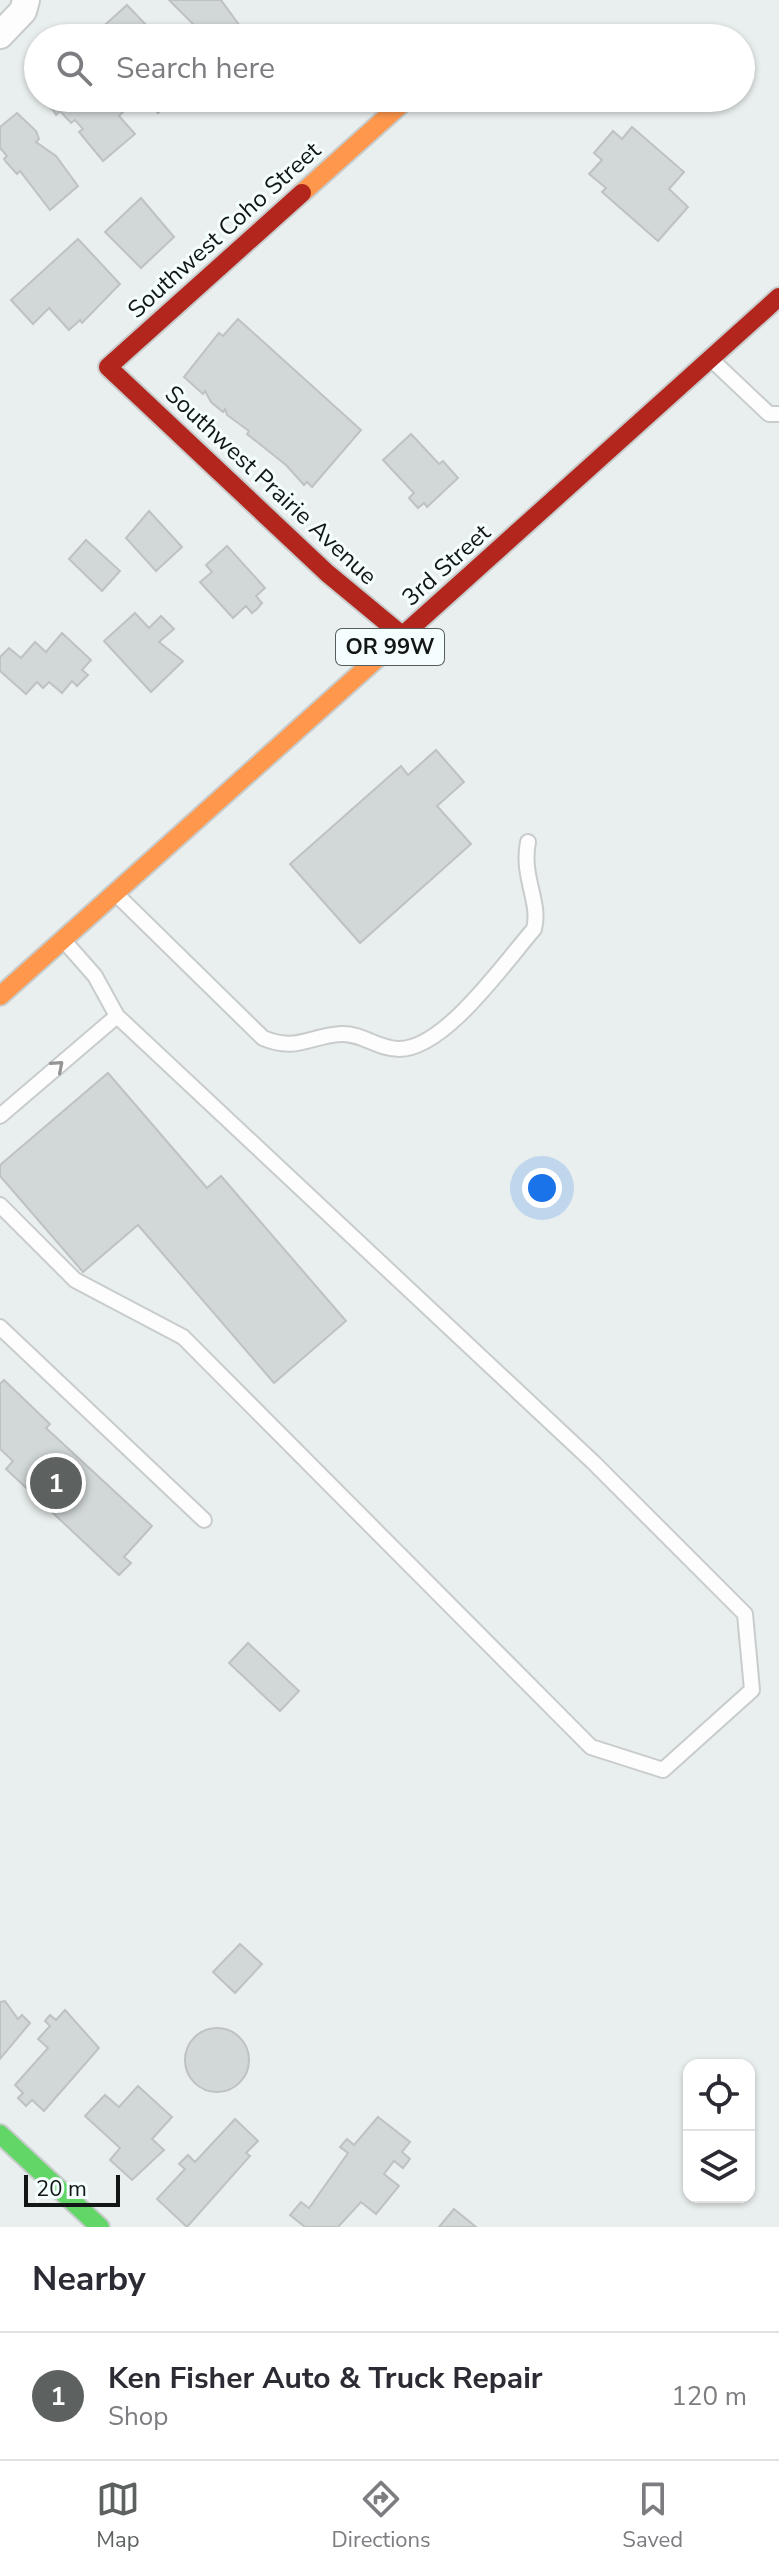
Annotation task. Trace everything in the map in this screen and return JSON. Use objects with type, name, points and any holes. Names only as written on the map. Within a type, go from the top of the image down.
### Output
[{"type":"main road","name":"Southwest Coho Street","points":[[108,367],[392,112]]},
{"type":"main road","name":"3rd Street","points":[[0,996],[779,297]]},
{"type":"main road","name":"Southwest Prairie Avenue","points":[[108,367],[327,573],[403,636]]},
{"type":"main road","points":[[0,2134],[100,2227]]},
{"type":"street","points":[[0,35],[23,11],[26,0]]},
{"type":"lane","points":[[711,359],[769,414],[779,414]]},
{"type":"lane","points":[[115,893],[263,1038],[280,1045],[301,1044],[338,1034],[354,1035],[384,1048],[403,1049],[424,1043],[454,1020],[534,929],[537,919],[524,863],[528,842]]},
{"type":"lane","points":[[0,1205],[75,1280],[183,1337],[591,1747],[663,1770],[752,1690],[745,1614],[593,1462],[117,1016],[95,976],[63,940]]},
{"type":"lane","points":[[0,1116],[117,1016]]},
{"type":"lane","points":[[0,1327],[204,1520]]},
{"type":"building","points":[[169,0],[221,0],[238,24],[193,24]]},
{"type":"building","points":[[127,5],[145,24],[106,24]]},
{"type":"building","points":[[61,112],[123,112],[119,116],[135,134],[103,161],[79,132],[83,129],[75,120],[71,123]]},
{"type":"building","points":[[17,113],[36,131],[39,139],[36,142],[56,156],[78,186],[50,210],[20,171],[17,174],[6,162],[4,159],[7,156],[0,148],[0,127]]},
{"type":"building","points":[[632,127],[684,172],[669,189],[688,207],[658,241],[602,192],[606,188],[589,174],[602,160],[594,153],[613,131],[622,139]]},
{"type":"building","points":[[141,198],[174,237],[141,268],[105,232]]},
{"type":"building","points":[[78,239],[120,284],[82,323],[80,320],[69,330],[49,308],[33,324],[11,300]]},
{"type":"building","points":[[238,319],[361,430],[312,487],[307,482],[304,485],[286,465],[247,434],[249,431],[227,415],[225,409],[223,412],[211,402],[205,391],[203,394],[184,377],[219,333],[223,336]]},
{"type":"building","points":[[411,434],[439,464],[443,461],[458,478],[427,507],[424,503],[418,508],[409,498],[414,493],[383,460]]},
{"type":"building","points":[[149,511],[182,547],[156,571],[126,538]]},
{"type":"building","points":[[86,540],[120,571],[102,591],[69,559]]},
{"type":"building","points":[[227,546],[265,588],[256,596],[262,603],[257,609],[252,613],[246,606],[233,618],[200,582],[212,572],[206,565]]},
{"type":"building","points":[[135,613],[149,628],[161,616],[174,629],[159,642],[183,661],[151,692],[104,641]]},
{"type":"building","points":[[62,633],[91,660],[82,670],[88,675],[77,686],[72,681],[62,693],[49,682],[43,688],[37,682],[26,694],[0,671],[0,657],[9,648],[21,658],[35,642],[46,652]]},
{"type":"building","points":[[436,750],[464,782],[437,806],[471,844],[360,943],[290,864],[401,766],[408,775]]},
{"type":"building","points":[[108,1073],[207,1188],[221,1176],[346,1321],[274,1383],[138,1225],[83,1272],[0,1176],[0,1165]]},
{"type":"building","points":[[4,1380],[50,1424],[46,1428],[152,1526],[124,1557],[131,1563],[119,1575],[6,1469],[13,1461],[0,1449],[0,1384]]},
{"type":"building","points":[[248,1643],[299,1691],[280,1711],[229,1663]]},
{"type":"building","points":[[240,1944],[262,1964],[235,1993],[213,1972]]},
{"type":"building","points":[[5,2001],[18,2019],[22,2015],[30,2023],[0,2059],[0,2002]]},
{"type":"building","points":[[65,2010],[99,2048],[44,2111],[32,2100],[26,2106],[18,2098],[23,2093],[15,2085],[48,2048],[38,2039],[50,2026],[45,2021],[50,2015],[56,2020]]},
{"type":"building","points":[[217,2028],[240,2037],[249,2060],[240,2083],[217,2092],[194,2083],[185,2060],[194,2037]]},
{"type":"building","points":[[138,2086],[172,2117],[152,2139],[164,2150],[132,2180],[110,2160],[120,2148],[85,2116],[105,2095],[119,2107]]},
{"type":"building","points":[[378,2117],[410,2142],[402,2152],[410,2159],[403,2168],[394,2161],[384,2174],[399,2186],[376,2214],[361,2202],[338,2227],[305,2227],[290,2215],[301,2202],[309,2208],[348,2153],[340,2147],[347,2139],[354,2145]]},
{"type":"building","points":[[235,2119],[258,2141],[246,2153],[250,2156],[187,2227],[157,2199],[185,2169],[179,2164],[188,2155],[195,2162]]},
{"type":"building","points":[[454,2209],[476,2227],[439,2227]]},
{"type":"traffic: fast","points":[[0,2134],[100,2227]]},
{"type":"traffic: slow","points":[[302,193],[392,112]]},
{"type":"traffic: slow","points":[[0,996],[392,645]]},
{"type":"traffic: jam","points":[[302,193],[108,367],[327,573],[403,636]]},
{"type":"traffic: jam","points":[[392,645],[779,297]]},
{"type":"place","name":"Ken Fisher Auto & Truck Repair","points":[[56,1483]]}]
